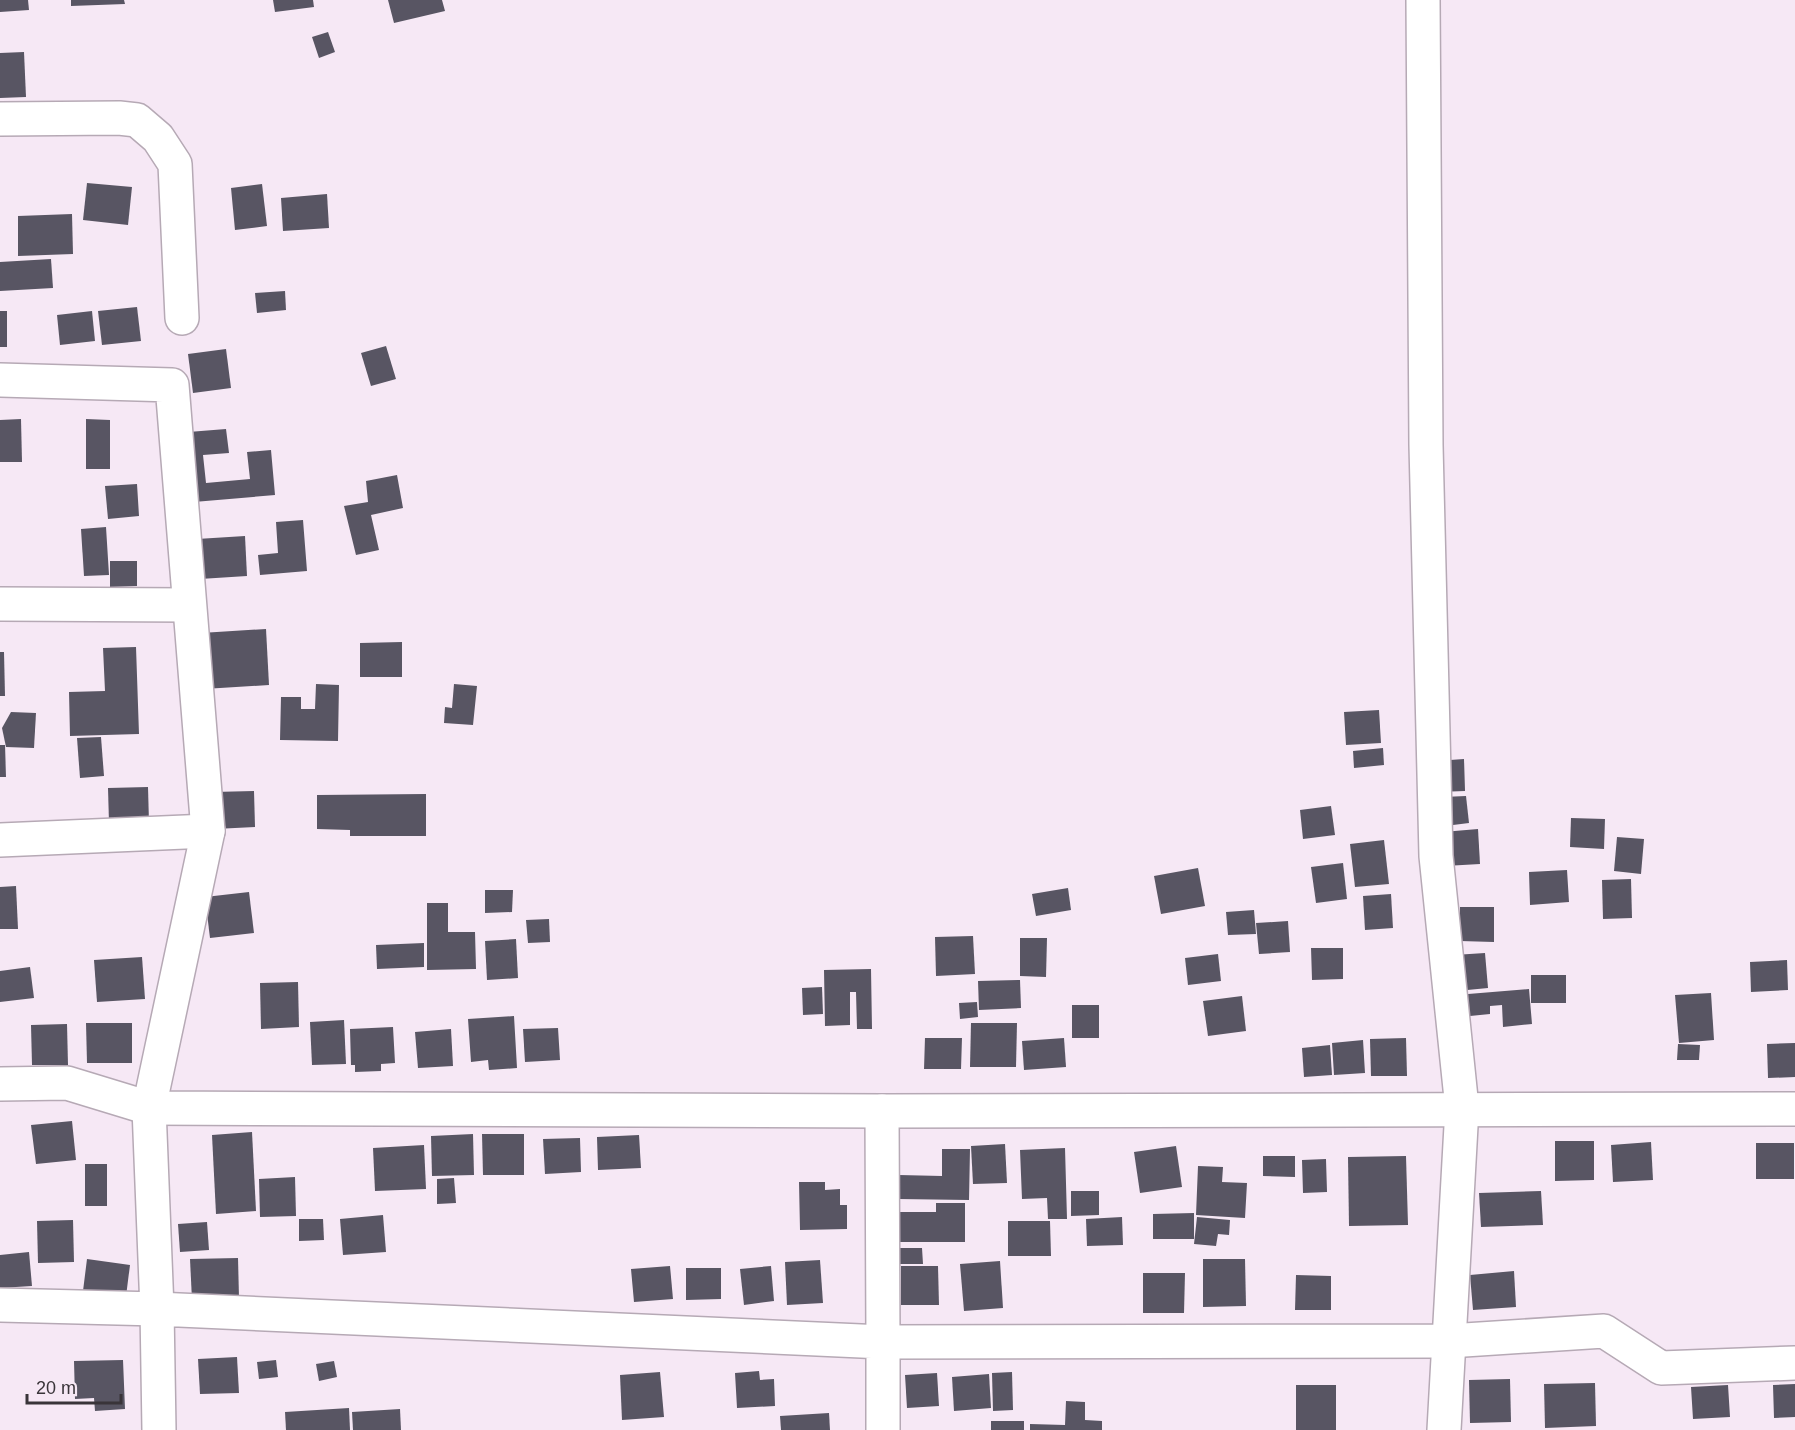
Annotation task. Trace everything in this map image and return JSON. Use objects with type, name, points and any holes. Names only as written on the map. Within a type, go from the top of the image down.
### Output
[{"type":"street","points":[[1423,0],[1426,445],[1436,844],[1462,1108],[1444,1430]]},
{"type":"street","points":[[0,119],[119,118],[137,120],[158,138],[175,164],[182,318]]},
{"type":"street","points":[[0,380],[172,385],[208,831],[149,1108],[159,1430]]},
{"type":"street","points":[[0,604],[189,605]]},
{"type":"street","points":[[0,840],[208,831]]},
{"type":"street","points":[[0,1084],[67,1083],[149,1108],[882,1111],[1795,1109]]},
{"type":"street","points":[[882,1111],[883,1430]]},
{"type":"street","points":[[0,1305],[157,1309],[883,1342],[1449,1341],[1604,1331],[1660,1368],[1795,1363]]},
{"type":"building","points":[[0,0],[28,0],[29,10],[0,12]]},
{"type":"building","points":[[71,0],[124,0],[125,4],[71,6]]},
{"type":"building","points":[[273,0],[313,0],[314,7],[275,12]]},
{"type":"building","points":[[388,0],[442,0],[445,11],[394,23]]},
{"type":"building","points":[[328,32],[335,52],[319,58],[312,37]]},
{"type":"building","points":[[24,52],[26,97],[0,98],[0,53]]},
{"type":"building","points":[[87,183],[132,187],[128,225],[83,220]]},
{"type":"building","points":[[262,184],[267,226],[235,230],[231,188]]},
{"type":"building","points":[[327,194],[329,228],[283,231],[281,198]]},
{"type":"building","points":[[72,214],[73,254],[18,256],[18,216]]},
{"type":"building","points":[[51,259],[53,288],[0,291],[0,262]]},
{"type":"building","points":[[285,291],[286,310],[257,313],[255,293]]},
{"type":"building","points":[[137,307],[141,341],[102,345],[98,311]]},
{"type":"building","points":[[0,311],[7,311],[7,347],[0,347]]},
{"type":"building","points":[[92,311],[95,341],[60,345],[57,315]]},
{"type":"building","points":[[386,346],[396,379],[371,386],[361,353]]},
{"type":"building","points":[[226,349],[231,388],[193,393],[188,354]]},
{"type":"building","points":[[21,419],[22,462],[0,462],[0,420]]},
{"type":"building","points":[[86,419],[110,420],[110,469],[86,469]]},
{"type":"building","points":[[226,429],[229,453],[203,455],[206,483],[250,479],[247,452],[271,450],[275,495],[182,503],[176,433]]},
{"type":"building","points":[[397,475],[403,508],[371,515],[379,550],[356,555],[344,506],[368,502],[366,481]]},
{"type":"building","points":[[137,484],[139,516],[108,519],[105,486]]},
{"type":"building","points":[[303,520],[307,571],[260,575],[258,555],[278,553],[276,522]]},
{"type":"building","points":[[106,527],[109,575],[84,576],[81,529]]},
{"type":"building","points":[[245,536],[247,576],[200,579],[197,539]]},
{"type":"building","points":[[110,561],[137,561],[137,586],[110,587]]},
{"type":"building","points":[[266,629],[269,685],[204,689],[201,633]]},
{"type":"building","points":[[402,642],[402,677],[360,677],[360,643]]},
{"type":"building","points":[[136,647],[139,734],[70,736],[69,692],[105,691],[103,648]]},
{"type":"building","points":[[0,652],[4,652],[5,696],[0,696]]},
{"type":"building","points":[[316,684],[339,685],[338,741],[280,740],[281,697],[301,697],[301,709],[315,709]]},
{"type":"building","points":[[454,684],[477,686],[473,725],[444,723],[445,707],[452,708]]},
{"type":"building","points":[[1379,710],[1381,743],[1346,745],[1344,712]]},
{"type":"building","points":[[11,712],[36,713],[34,748],[6,747],[2,728]]},
{"type":"building","points":[[101,737],[104,776],[80,778],[77,738]]},
{"type":"building","points":[[0,745],[5,745],[6,777],[0,777]]},
{"type":"building","points":[[1383,748],[1384,765],[1354,768],[1353,751]]},
{"type":"building","points":[[1464,759],[1465,791],[1438,792],[1436,761]]},
{"type":"building","points":[[148,787],[149,823],[109,823],[108,788]]},
{"type":"building","points":[[254,791],[255,827],[215,829],[213,792]]},
{"type":"building","points":[[426,794],[426,836],[350,836],[350,830],[317,829],[317,795]]},
{"type":"building","points":[[1466,796],[1469,823],[1445,826],[1443,797]]},
{"type":"building","points":[[1331,806],[1335,835],[1303,839],[1300,810]]},
{"type":"building","points":[[1571,818],[1605,819],[1604,849],[1570,847]]},
{"type":"building","points":[[1478,829],[1480,864],[1445,866],[1443,832]]},
{"type":"building","points":[[1617,837],[1644,839],[1641,874],[1614,871]]},
{"type":"building","points":[[1384,840],[1389,884],[1355,887],[1350,844]]},
{"type":"building","points":[[1343,863],[1347,899],[1316,903],[1311,867]]},
{"type":"building","points":[[1198,868],[1205,906],[1161,914],[1154,876]]},
{"type":"building","points":[[1567,870],[1569,902],[1530,905],[1529,872]]},
{"type":"building","points":[[1631,879],[1632,918],[1603,919],[1602,880]]},
{"type":"building","points":[[16,886],[18,929],[0,929],[0,887]]},
{"type":"building","points":[[1068,888],[1071,910],[1036,916],[1032,894]]},
{"type":"building","points":[[485,890],[513,890],[512,912],[485,913]]},
{"type":"building","points":[[249,892],[254,933],[210,938],[205,897]]},
{"type":"building","points":[[1391,894],[1393,928],[1365,930],[1363,896]]},
{"type":"building","points":[[427,903],[448,903],[448,932],[475,932],[476,969],[427,970]]},
{"type":"building","points":[[1460,907],[1494,907],[1494,942],[1460,941]]},
{"type":"building","points":[[1254,910],[1256,934],[1228,935],[1226,912]]},
{"type":"building","points":[[549,919],[550,942],[528,943],[526,920]]},
{"type":"building","points":[[1288,921],[1290,952],[1259,954],[1256,923]]},
{"type":"building","points":[[973,936],[975,974],[936,976],[935,937]]},
{"type":"building","points":[[1020,938],[1047,938],[1046,977],[1020,976]]},
{"type":"building","points":[[516,939],[518,978],[487,980],[485,941]]},
{"type":"building","points":[[424,943],[424,967],[377,969],[376,945]]},
{"type":"building","points":[[1311,948],[1343,948],[1343,979],[1312,980]]},
{"type":"building","points":[[1485,953],[1488,988],[1457,991],[1454,955]]},
{"type":"building","points":[[1218,954],[1221,981],[1188,985],[1185,958]]},
{"type":"building","points":[[142,957],[145,999],[97,1002],[94,960]]},
{"type":"building","points":[[1787,960],[1788,990],[1751,992],[1750,962]]},
{"type":"building","points":[[30,967],[34,998],[0,1002],[0,971]]},
{"type":"building","points":[[871,969],[872,1029],[857,1029],[856,992],[850,992],[850,1025],[825,1026],[824,970]]},
{"type":"building","points":[[1531,975],[1566,975],[1566,1003],[1531,1003]]},
{"type":"building","points":[[1020,980],[1021,1008],[979,1010],[978,981]]},
{"type":"building","points":[[298,982],[299,1027],[261,1029],[260,983]]},
{"type":"building","points":[[822,987],[823,1014],[803,1015],[802,988]]},
{"type":"building","points":[[1529,989],[1532,1024],[1503,1027],[1502,1005],[1490,1006],[1490,1014],[1460,1017],[1456,995]]},
{"type":"building","points":[[1711,993],[1714,1040],[1679,1043],[1675,995]]},
{"type":"building","points":[[1242,996],[1246,1031],[1208,1036],[1203,1001]]},
{"type":"building","points":[[977,1002],[978,1017],[960,1019],[959,1003]]},
{"type":"building","points":[[1072,1005],[1099,1005],[1099,1038],[1072,1038]]},
{"type":"building","points":[[514,1016],[517,1068],[489,1070],[488,1060],[471,1062],[468,1019]]},
{"type":"building","points":[[344,1020],[346,1064],[312,1065],[310,1022]]},
{"type":"building","points":[[86,1023],[132,1023],[132,1063],[87,1063]]},
{"type":"building","points":[[971,1023],[1017,1023],[1016,1067],[970,1067]]},
{"type":"building","points":[[67,1024],[68,1065],[32,1065],[31,1025]]},
{"type":"building","points":[[393,1027],[395,1063],[381,1064],[381,1071],[355,1072],[355,1065],[351,1065],[350,1029]]},
{"type":"building","points":[[558,1028],[560,1060],[525,1062],[523,1029]]},
{"type":"building","points":[[451,1029],[453,1066],[418,1068],[415,1032]]},
{"type":"building","points":[[925,1038],[962,1038],[961,1069],[924,1069]]},
{"type":"building","points":[[1064,1038],[1066,1067],[1024,1070],[1022,1041]]},
{"type":"building","points":[[1406,1038],[1407,1076],[1371,1076],[1370,1039]]},
{"type":"building","points":[[1363,1040],[1365,1073],[1334,1075],[1332,1043]]},
{"type":"building","points":[[1795,1043],[1795,1077],[1768,1078],[1767,1044]]},
{"type":"building","points":[[1678,1044],[1700,1045],[1699,1060],[1677,1060]]},
{"type":"building","points":[[1330,1045],[1332,1075],[1304,1077],[1302,1048]]},
{"type":"building","points":[[72,1121],[76,1160],[36,1164],[31,1125]]},
{"type":"building","points":[[252,1132],[256,1211],[216,1214],[212,1135]]},
{"type":"building","points":[[473,1134],[474,1175],[432,1176],[431,1136]]},
{"type":"building","points":[[482,1134],[524,1134],[524,1175],[483,1175]]},
{"type":"building","points":[[639,1135],[641,1168],[598,1170],[597,1137]]},
{"type":"building","points":[[580,1138],[581,1172],[545,1174],[543,1139]]},
{"type":"building","points":[[1555,1141],[1594,1141],[1594,1180],[1555,1181]]},
{"type":"building","points":[[1651,1142],[1653,1180],[1613,1182],[1611,1145]]},
{"type":"building","points":[[1756,1143],[1794,1143],[1794,1179],[1756,1179]]},
{"type":"building","points":[[1005,1144],[1007,1183],[973,1184],[971,1146]]},
{"type":"building","points":[[424,1145],[426,1189],[375,1191],[373,1148]]},
{"type":"building","points":[[1176,1146],[1182,1187],[1140,1193],[1134,1152]]},
{"type":"building","points":[[1065,1148],[1067,1219],[1048,1219],[1047,1198],[1022,1199],[1020,1150]]},
{"type":"building","points":[[942,1149],[970,1149],[969,1200],[898,1199],[899,1175],[942,1176]]},
{"type":"building","points":[[1263,1156],[1295,1156],[1295,1177],[1263,1176]]},
{"type":"building","points":[[1406,1156],[1408,1225],[1349,1226],[1348,1157]]},
{"type":"building","points":[[1326,1159],[1327,1192],[1303,1193],[1302,1160]]},
{"type":"building","points":[[85,1164],[107,1164],[107,1206],[85,1206]]},
{"type":"building","points":[[1198,1166],[1223,1167],[1222,1182],[1247,1183],[1245,1218],[1196,1215]]},
{"type":"building","points":[[295,1177],[296,1216],[260,1217],[259,1179]]},
{"type":"building","points":[[454,1178],[456,1203],[437,1204],[437,1179]]},
{"type":"building","points":[[799,1182],[825,1182],[825,1190],[840,1189],[840,1205],[847,1205],[847,1229],[800,1230]]},
{"type":"building","points":[[1071,1191],[1099,1191],[1099,1215],[1071,1216]]},
{"type":"building","points":[[1541,1191],[1543,1225],[1481,1227],[1479,1193]]},
{"type":"building","points":[[936,1203],[965,1203],[965,1242],[887,1242],[887,1212],[936,1212]]},
{"type":"building","points":[[1194,1213],[1194,1239],[1153,1239],[1153,1214]]},
{"type":"building","points":[[383,1215],[386,1252],[343,1255],[340,1219]]},
{"type":"building","points":[[1122,1217],[1123,1245],[1087,1246],[1086,1219]]},
{"type":"building","points":[[1197,1217],[1230,1220],[1229,1235],[1218,1234],[1216,1246],[1194,1244]]},
{"type":"building","points":[[299,1219],[323,1219],[324,1240],[299,1241]]},
{"type":"building","points":[[73,1220],[74,1262],[38,1263],[37,1221]]},
{"type":"building","points":[[1008,1221],[1050,1221],[1051,1256],[1008,1256]]},
{"type":"building","points":[[207,1222],[209,1250],[180,1252],[178,1224]]},
{"type":"building","points":[[890,1248],[922,1248],[923,1264],[890,1264]]},
{"type":"building","points":[[29,1252],[32,1286],[0,1288],[0,1255]]},
{"type":"building","points":[[238,1258],[239,1298],[192,1300],[190,1259]]},
{"type":"building","points":[[87,1259],[130,1265],[125,1304],[82,1299]]},
{"type":"building","points":[[1203,1259],[1245,1259],[1246,1306],[1203,1307]]},
{"type":"building","points":[[820,1260],[823,1303],[787,1305],[785,1262]]},
{"type":"building","points":[[1000,1261],[1003,1308],[964,1311],[960,1264]]},
{"type":"building","points":[[670,1266],[673,1299],[634,1302],[631,1269]]},
{"type":"building","points":[[771,1266],[774,1301],[744,1305],[740,1269]]},
{"type":"building","points":[[901,1266],[938,1266],[939,1305],[901,1305]]},
{"type":"building","points":[[686,1268],[721,1268],[721,1299],[686,1300]]},
{"type":"building","points":[[1514,1271],[1516,1307],[1473,1310],[1470,1275]]},
{"type":"building","points":[[1143,1273],[1185,1273],[1184,1313],[1143,1313]]},
{"type":"building","points":[[1296,1275],[1331,1276],[1331,1310],[1295,1310]]},
{"type":"building","points":[[237,1357],[239,1393],[200,1394],[198,1359]]},
{"type":"building","points":[[123,1360],[125,1409],[95,1411],[94,1398],[75,1399],[74,1361]]},
{"type":"building","points":[[276,1360],[278,1377],[259,1379],[257,1362]]},
{"type":"building","points":[[334,1361],[337,1377],[319,1381],[316,1364]]},
{"type":"building","points":[[759,1371],[760,1380],[774,1379],[775,1406],[737,1408],[735,1373]]},
{"type":"building","points":[[660,1372],[664,1417],[622,1420],[620,1375]]},
{"type":"building","points":[[1012,1372],[1013,1410],[993,1411],[992,1373]]},
{"type":"building","points":[[937,1373],[939,1406],[907,1408],[905,1375]]},
{"type":"building","points":[[989,1374],[991,1408],[954,1411],[952,1377]]},
{"type":"building","points":[[1510,1379],[1511,1422],[1470,1423],[1469,1380]]},
{"type":"building","points":[[1595,1383],[1596,1426],[1545,1428],[1544,1384]]},
{"type":"building","points":[[1795,1384],[1795,1417],[1774,1418],[1773,1385]]},
{"type":"building","points":[[1296,1385],[1336,1385],[1336,1430],[1296,1430]]},
{"type":"building","points":[[1728,1385],[1730,1417],[1693,1419],[1691,1387]]},
{"type":"building","points":[[1066,1401],[1085,1402],[1085,1420],[1102,1421],[1102,1430],[1030,1430],[1030,1424],[1065,1425]]},
{"type":"building","points":[[349,1408],[350,1430],[286,1430],[285,1412]]},
{"type":"building","points":[[400,1409],[401,1430],[353,1430],[352,1412]]},
{"type":"building","points":[[829,1413],[830,1430],[781,1430],[780,1416]]},
{"type":"building","points":[[991,1421],[1024,1421],[1024,1430],[991,1430]]}]
